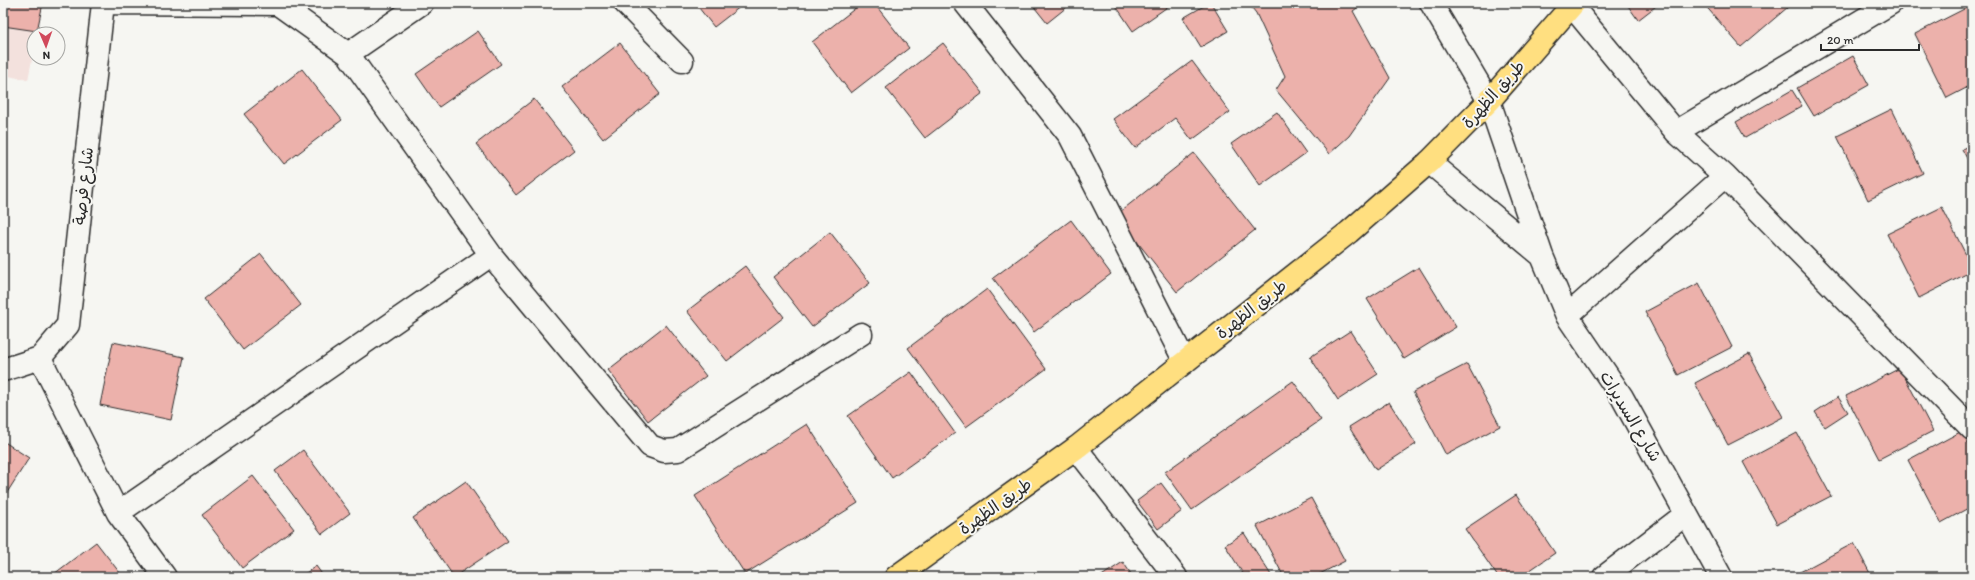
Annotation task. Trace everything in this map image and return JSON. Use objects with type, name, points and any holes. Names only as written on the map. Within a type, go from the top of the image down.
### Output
[{"type":"main road","name":"طريق الظهرة","points":[[909,573],[1076,448],[1349,232],[1429,162],[1489,101],[1573,4]]},
{"type":"street","points":[[103,3],[278,4],[348,54],[490,255],[650,446],[664,451],[678,450],[861,334]]},
{"type":"street","name":"شارع فرصة","points":[[40,358],[68,325],[103,3]]},
{"type":"street","points":[[348,54],[422,3]]},
{"type":"street","points":[[625,3],[682,60]]},
{"type":"street","points":[[965,3],[1070,136],[1185,362]]},
{"type":"street","name":"شارع السديرات","points":[[1431,3],[1489,101],[1542,256],[1567,316],[1622,397],[1721,577]]},
{"type":"street","points":[[1676,132],[1891,3]]},
{"type":"street","points":[[1573,4],[1676,132],[1725,176],[1972,430]]},
{"type":"street","name":"شارع السديرات","points":[[1429,162],[1542,256]]},
{"type":"street","points":[[1567,316],[1725,176]]},
{"type":"street","points":[[118,513],[490,255]]},
{"type":"street","points":[[3,370],[40,358],[118,513],[165,577]]},
{"type":"street","points":[[1076,448],[1176,577]]},
{"type":"street","points":[[1604,577],[1686,514]]},
{"type":"shaded area","points":[[3,3],[43,3],[39,26],[26,26],[26,66],[31,66],[28,80],[3,75]]},
{"type":"building","points":[[3,3],[43,3],[38,26],[26,26],[26,29],[3,26]]},
{"type":"building","points":[[695,3],[745,3],[714,27]]},
{"type":"building","points":[[862,3],[874,3],[909,48],[851,93],[812,42]]},
{"type":"building","points":[[1031,3],[1072,3],[1047,23]]},
{"type":"building","points":[[1114,3],[1173,3],[1133,31]]},
{"type":"building","points":[[1211,3],[1228,31],[1201,47],[1183,18]]},
{"type":"building","points":[[1248,3],[1364,3],[1353,11],[1390,78],[1349,136],[1329,154],[1276,90],[1285,76],[1256,13]]},
{"type":"building","points":[[1626,3],[1660,3],[1638,20]]},
{"type":"building","points":[[1703,3],[1784,3],[1788,7],[1741,47]]},
{"type":"building","points":[[1970,6],[1972,10],[1972,85],[1947,98],[1915,34]]},
{"type":"building","points":[[478,31],[501,64],[439,107],[416,74]]},
{"type":"building","points":[[620,43],[660,94],[603,139],[562,87]]},
{"type":"building","points":[[943,43],[983,93],[925,138],[886,88]]},
{"type":"building","points":[[1853,56],[1869,85],[1814,116],[1797,88]]},
{"type":"building","points":[[1192,61],[1230,112],[1192,140],[1175,118],[1135,148],[1113,119]]},
{"type":"building","points":[[302,69],[342,120],[284,164],[244,114]]},
{"type":"building","points":[[1792,90],[1802,106],[1745,138],[1736,122]]},
{"type":"building","points":[[534,99],[574,150],[516,195],[476,144]]},
{"type":"building","points":[[1892,109],[1923,173],[1868,200],[1837,136]]},
{"type":"building","points":[[1277,112],[1306,153],[1260,186],[1231,144]]},
{"type":"building","points":[[1972,144],[1972,168],[1962,149]]},
{"type":"building","points":[[1194,153],[1255,230],[1177,292],[1116,215]]},
{"type":"building","points":[[1942,207],[1972,267],[1972,271],[1919,298],[1887,234]]},
{"type":"building","points":[[1071,220],[1111,274],[1034,332],[993,278]]},
{"type":"building","points":[[830,232],[870,283],[812,327],[773,277]]},
{"type":"building","points":[[261,254],[301,305],[243,350],[204,299]]},
{"type":"building","points":[[745,266],[784,317],[727,361],[687,311]]},
{"type":"building","points":[[1419,267],[1456,327],[1404,359],[1367,299]]},
{"type":"building","points":[[1699,283],[1732,347],[1678,375],[1645,312]]},
{"type":"building","points":[[987,289],[1046,369],[966,427],[908,348]]},
{"type":"building","points":[[666,325],[706,376],[648,421],[608,370]]},
{"type":"building","points":[[1350,331],[1378,374],[1338,400],[1310,357]]},
{"type":"building","points":[[113,342],[184,357],[171,420],[100,405]]},
{"type":"building","points":[[1749,354],[1783,417],[1728,445],[1695,383]]},
{"type":"building","points":[[1467,364],[1500,426],[1446,455],[1413,392]]},
{"type":"building","points":[[1900,368],[1933,431],[1879,459],[1846,396]]},
{"type":"building","points":[[911,372],[955,433],[892,478],[848,416]]},
{"type":"building","points":[[1293,381],[1321,420],[1192,510],[1165,472]]},
{"type":"building","points":[[1838,397],[1848,412],[1825,427],[1815,412]]},
{"type":"building","points":[[1389,402],[1416,444],[1376,470],[1349,427]]},
{"type":"building","points":[[807,424],[858,503],[745,574],[695,496]]},
{"type":"building","points":[[1962,431],[1972,450],[1972,506],[1941,523],[1908,460]]},
{"type":"building","points":[[1797,433],[1831,496],[1777,524],[1743,462]]},
{"type":"building","points":[[3,441],[29,458],[3,499]]},
{"type":"building","points":[[303,450],[350,513],[322,534],[275,471]]},
{"type":"building","points":[[253,476],[294,529],[242,568],[202,515]]},
{"type":"building","points":[[466,481],[508,541],[454,577],[413,518]]},
{"type":"building","points":[[1161,483],[1182,511],[1158,529],[1137,501]]},
{"type":"building","points":[[1516,495],[1555,553],[1520,577],[1498,577],[1465,529]]},
{"type":"building","points":[[1311,498],[1345,561],[1314,577],[1284,577],[1257,526]]},
{"type":"building","points":[[1244,533],[1271,575],[1267,577],[1245,577],[1225,545]]},
{"type":"building","points":[[96,542],[123,577],[50,577]]},
{"type":"building","points":[[1854,543],[1872,577],[1803,577],[1800,572]]},
{"type":"building","points":[[1123,562],[1133,577],[1100,577]]},
{"type":"building","points":[[316,566],[324,577],[300,577]]}]
